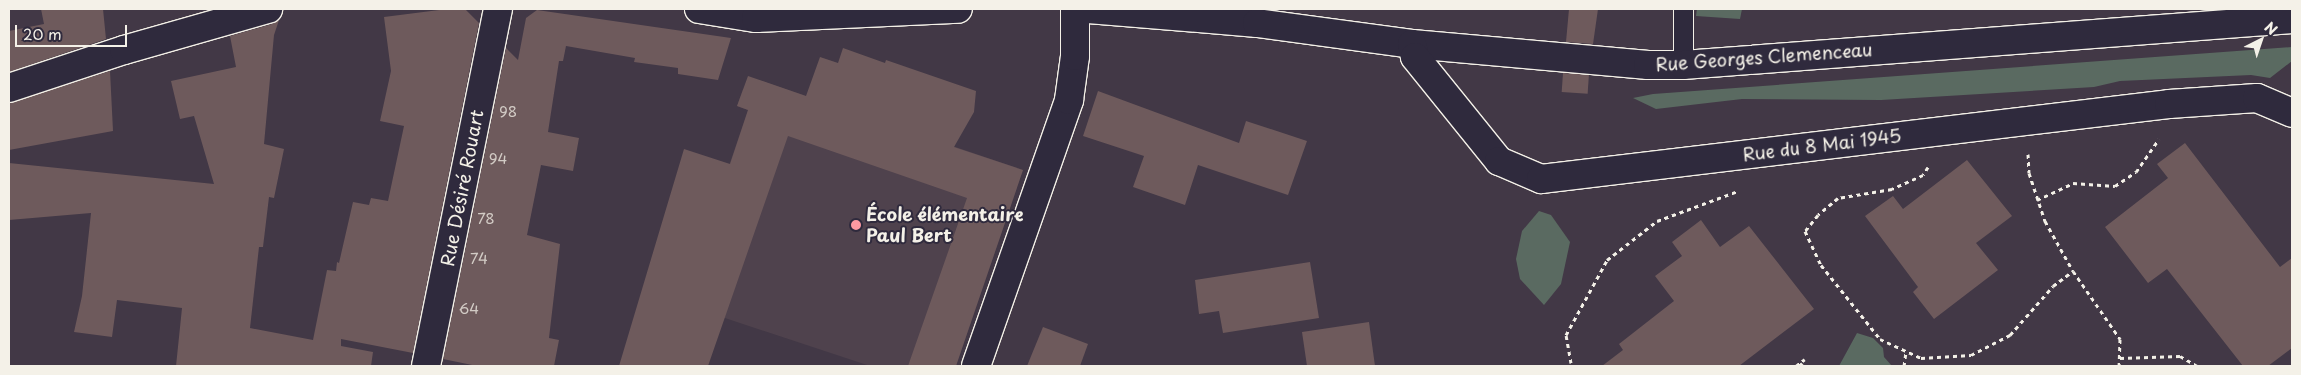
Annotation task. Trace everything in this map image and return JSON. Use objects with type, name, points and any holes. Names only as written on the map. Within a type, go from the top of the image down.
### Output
[{"type":"street","points":[[9,88],[124,50],[268,9]]},
{"type":"street","name":"Rue Désiré Rouart","points":[[426,366],[498,9]]},
{"type":"street","points":[[699,9],[756,18],[958,9]]},
{"type":"street","points":[[976,366],[1069,100],[1074,56],[1075,9]]},
{"type":"street","name":"Rue Georges Clemenceau","points":[[1088,9],[1257,23],[1412,44],[1648,65],[1683,65],[2292,19]]},
{"type":"street","name":"Rue du 8 Mai 1945","points":[[1412,44],[1415,57],[1499,161],[1541,178],[2169,104],[2257,98],[2292,113]]},
{"type":"lane","points":[[1683,9],[1683,65]]},
{"type":"path","points":[[2037,200],[2073,183],[2116,186],[2136,172],[2161,136],[2169,104]]},
{"type":"path","points":[[2026,121],[2029,172],[2045,221],[2073,271],[2120,339],[2120,366]]},
{"type":"path","points":[[1946,130],[1938,152],[1922,175],[1892,189],[1838,198],[1818,215],[1805,231],[1821,265],[1880,339],[1921,358],[1971,355],[2010,335],[2053,286],[2073,271]]},
{"type":"path","points":[[1571,363],[1566,336],[1607,260],[1657,221],[1746,188]]},
{"type":"path","points":[[1904,366],[1906,351]]},
{"type":"path","points":[[2120,358],[2180,356],[2197,366]]},
{"type":"path","points":[[1796,366],[1805,359]]},
{"type":"path","points":[[1800,363],[1803,366]]},
{"type":"shaded area","name":"École élémentaire Paul Bert","points":[[759,80],[1023,170],[956,366],[870,366],[725,318],[689,283],[748,110],[737,106],[743,89],[754,92]]},
{"type":"green space","points":[[1697,9],[1742,9],[1740,19],[1696,16]]},
{"type":"green space","points":[[2292,47],[2292,61],[2270,78],[2251,75],[2120,81],[2094,87],[1881,100],[1742,99],[1656,109],[1633,98],[1653,94]]},
{"type":"green space","points":[[1539,211],[1551,215],[1570,242],[1561,284],[1544,305],[1520,279],[1516,259],[1522,231]]},
{"type":"green space","points":[[1857,333],[1873,338],[1883,348],[1884,357],[1892,366],[1839,366]]},
{"type":"building","points":[[41,9],[103,9],[106,39],[9,72],[9,31],[44,24]]},
{"type":"building","points":[[447,9],[465,9],[479,23],[413,353],[341,339],[341,346],[373,352],[371,366],[176,366],[182,308],[117,300],[112,337],[74,332],[82,296],[91,213],[9,220],[9,163],[214,184],[194,116],[180,119],[171,81],[236,67],[230,36],[272,24],[279,20],[274,35],[264,144],[284,149],[274,198],[269,197],[263,247],[259,247],[250,328],[313,340],[327,270],[336,271],[353,202],[369,205],[371,198],[388,201],[404,126],[380,121],[391,71],[384,17]]},
{"type":"building","points":[[1569,9],[1598,9],[1593,44],[1566,42]]},
{"type":"building","points":[[537,10],[731,38],[718,80],[678,74],[678,68],[634,62],[635,58],[566,46],[563,61],[559,61],[548,132],[579,138],[573,171],[541,165],[527,235],[560,244],[549,338],[559,340],[554,366],[477,366],[443,359],[506,48],[518,60],[526,18]]},
{"type":"building","points":[[843,48],[885,63],[886,60],[976,91],[974,112],[954,147],[1023,170],[956,366],[908,366],[967,198],[788,136],[708,366],[619,366],[684,149],[730,164],[748,110],[737,106],[748,76],[806,96],[820,57],[838,63]]},
{"type":"building","points":[[110,71],[113,131],[9,150],[9,103]]},
{"type":"building","points":[[1563,73],[1589,75],[1588,94],[1562,92]]},
{"type":"building","points":[[1098,91],[1239,143],[1246,121],[1307,141],[1288,195],[1198,165],[1185,205],[1133,187],[1144,156],[1083,136]]},
{"type":"building","points":[[2185,143],[2280,267],[2292,258],[2292,348],[2268,366],[2243,366],[2167,269],[2148,283],[2105,227],[2168,178],[2157,164]]},
{"type":"building","points":[[1967,160],[2012,216],[1976,243],[1998,270],[1934,319],[1913,292],[1918,287],[1865,216],[1893,196],[1903,209]]},
{"type":"building","points":[[1701,220],[1720,247],[1749,226],[1814,309],[1739,366],[1602,366],[1623,350],[1619,344],[1674,301],[1655,276],[1682,256],[1672,242]]},
{"type":"building","points":[[1310,262],[1319,318],[1223,333],[1219,311],[1199,314],[1195,280]]},
{"type":"building","points":[[1369,322],[1375,366],[1307,366],[1302,332]]},
{"type":"building","points":[[1043,327],[1088,344],[1080,366],[1027,366]]},
{"type":"place","name":"École élémentaire Paul Bert","points":[[856,225]]}]
